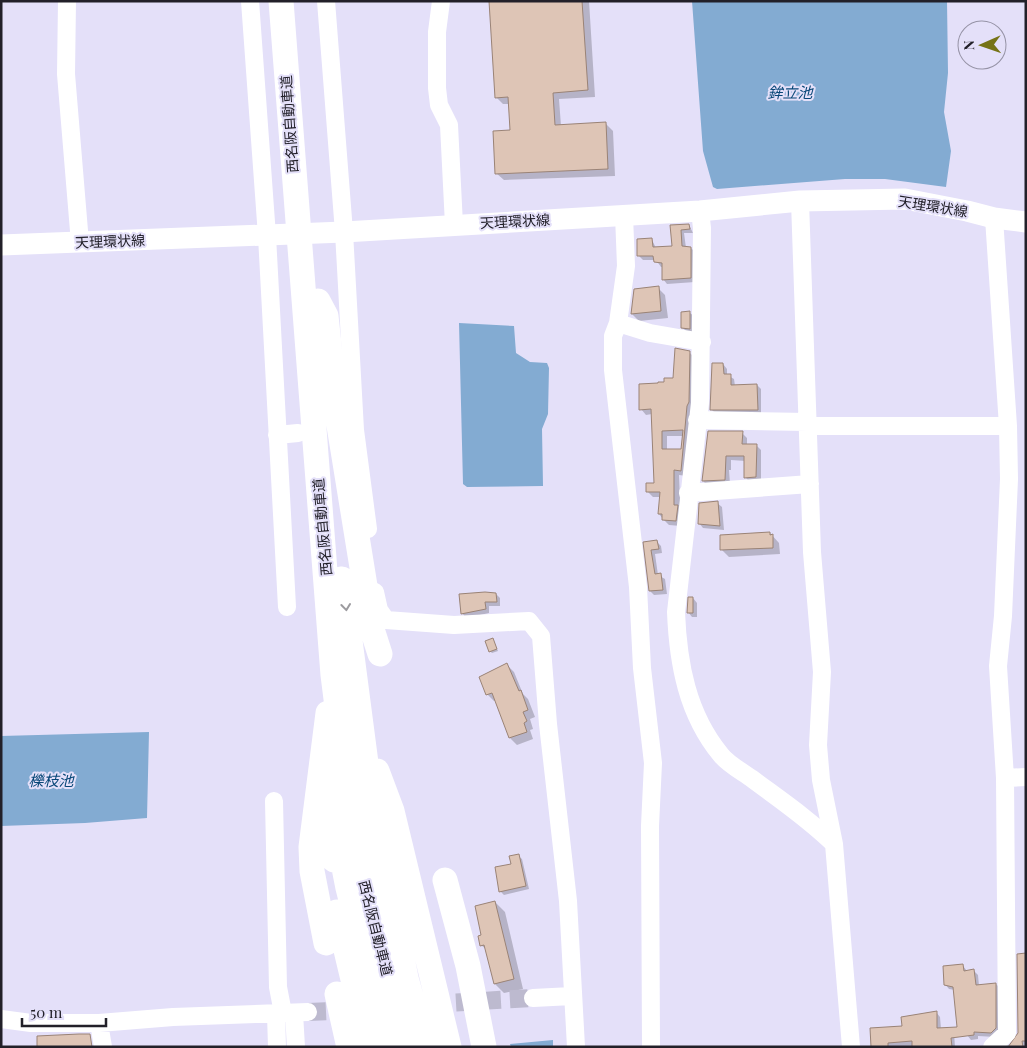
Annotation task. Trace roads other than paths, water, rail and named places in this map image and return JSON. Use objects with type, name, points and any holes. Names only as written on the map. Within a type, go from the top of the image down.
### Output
[{"type":"highway","name":"西名阪自動車道","points":[[280,1],[306,234],[318,302],[340,566],[358,709],[372,809],[406,978],[425,1047]]},
{"type":"highway","name":"西名阪自動車道","points":[[296,1],[306,234],[333,675],[349,802],[359,859],[407,1047]]},
{"type":"highway","points":[[318,302],[326,316],[338,420],[372,629],[380,654]]},
{"type":"highway","points":[[333,675],[321,867],[326,903],[358,1045]]},
{"type":"highway","points":[[333,675],[334,864],[355,958],[379,1047]]},
{"type":"highway","points":[[333,675],[338,834],[348,888],[388,1047]]},
{"type":"highway","points":[[333,675],[346,839],[367,936],[398,1047]]},
{"type":"highway","points":[[358,709],[376,768],[392,811],[450,1047]]},
{"type":"highway","points":[[358,709],[414,976],[433,1047]]},
{"type":"highway","points":[[358,709],[385,810],[421,975],[440,1047]]},
{"type":"highway","points":[[376,768],[425,875],[467,1047]]},
{"type":"highway","points":[[399,815],[459,1047]]},
{"type":"highway","points":[[476,1047],[446,909],[445,880],[466,957],[484,1047]]},
{"type":"main road","name":"天理環状線","points":[[1,245],[267,236],[700,211],[800,202],[905,199],[994,218],[1026,222]]},
{"type":"street","points":[[67,1],[66,74],[80,242]]},
{"type":"street","points":[[250,1],[267,236],[287,607]]},
{"type":"street","points":[[326,1],[344,232],[352,430],[379,610],[386,620],[454,625],[529,621],[541,636],[548,724],[568,901],[576,1047]]},
{"type":"street","points":[[441,1],[437,32],[437,88],[439,105],[449,125],[454,225]]},
{"type":"street","points":[[800,202],[812,552],[822,672],[818,745],[821,780],[834,844],[851,1047]]},
{"type":"street","points":[[700,211],[702,228],[702,342],[697,420],[676,612],[677,647],[688,695],[701,725],[722,756],[819,828],[834,844]]},
{"type":"street","points":[[624,215],[626,266],[618,323],[613,336],[613,370],[638,587],[642,668],[653,763],[650,826],[651,1047]]},
{"type":"street","points":[[992,1047],[1006,1033],[1006,778],[998,666],[1003,616],[1009,479],[1008,426],[994,218]]},
{"type":"street","points":[[618,323],[650,334],[702,342]]},
{"type":"street","points":[[697,420],[808,424],[1008,426]]},
{"type":"street","points":[[277,435],[298,433]]},
{"type":"street","points":[[688,493],[810,484]]},
{"type":"street","points":[[1006,778],[1026,777]]},
{"type":"street","points":[[274,801],[278,987],[290,1013],[296,1047]]},
{"type":"street","points":[[533,998],[572,996]]},
{"type":"street","points":[[1,1019],[31,1024],[99,1023],[290,1013]]},
{"type":"street","points":[[278,1047],[290,1013]]},
{"type":"street","points":[[99,1023],[103,1047]]},
{"type":"water","name":"鉾立池","points":[[692,1],[947,1],[948,73],[944,112],[951,151],[946,187],[885,179],[845,179],[717,189],[713,187],[703,151]]},
{"type":"water","points":[[459,323],[514,326],[516,353],[530,362],[547,363],[549,368],[548,414],[542,429],[543,486],[467,487],[463,484]]},
{"type":"water","name":"櫟枝池","points":[[149,732],[147,818],[85,823],[1,826],[1,736]]},
{"type":"water","points":[[553,1040],[553,1047],[511,1047],[510,1044]]},
{"type":"tunnel","points":[[429,1004],[533,998]]},
{"type":"tunnel","points":[[308,1012],[350,1010]]}]
